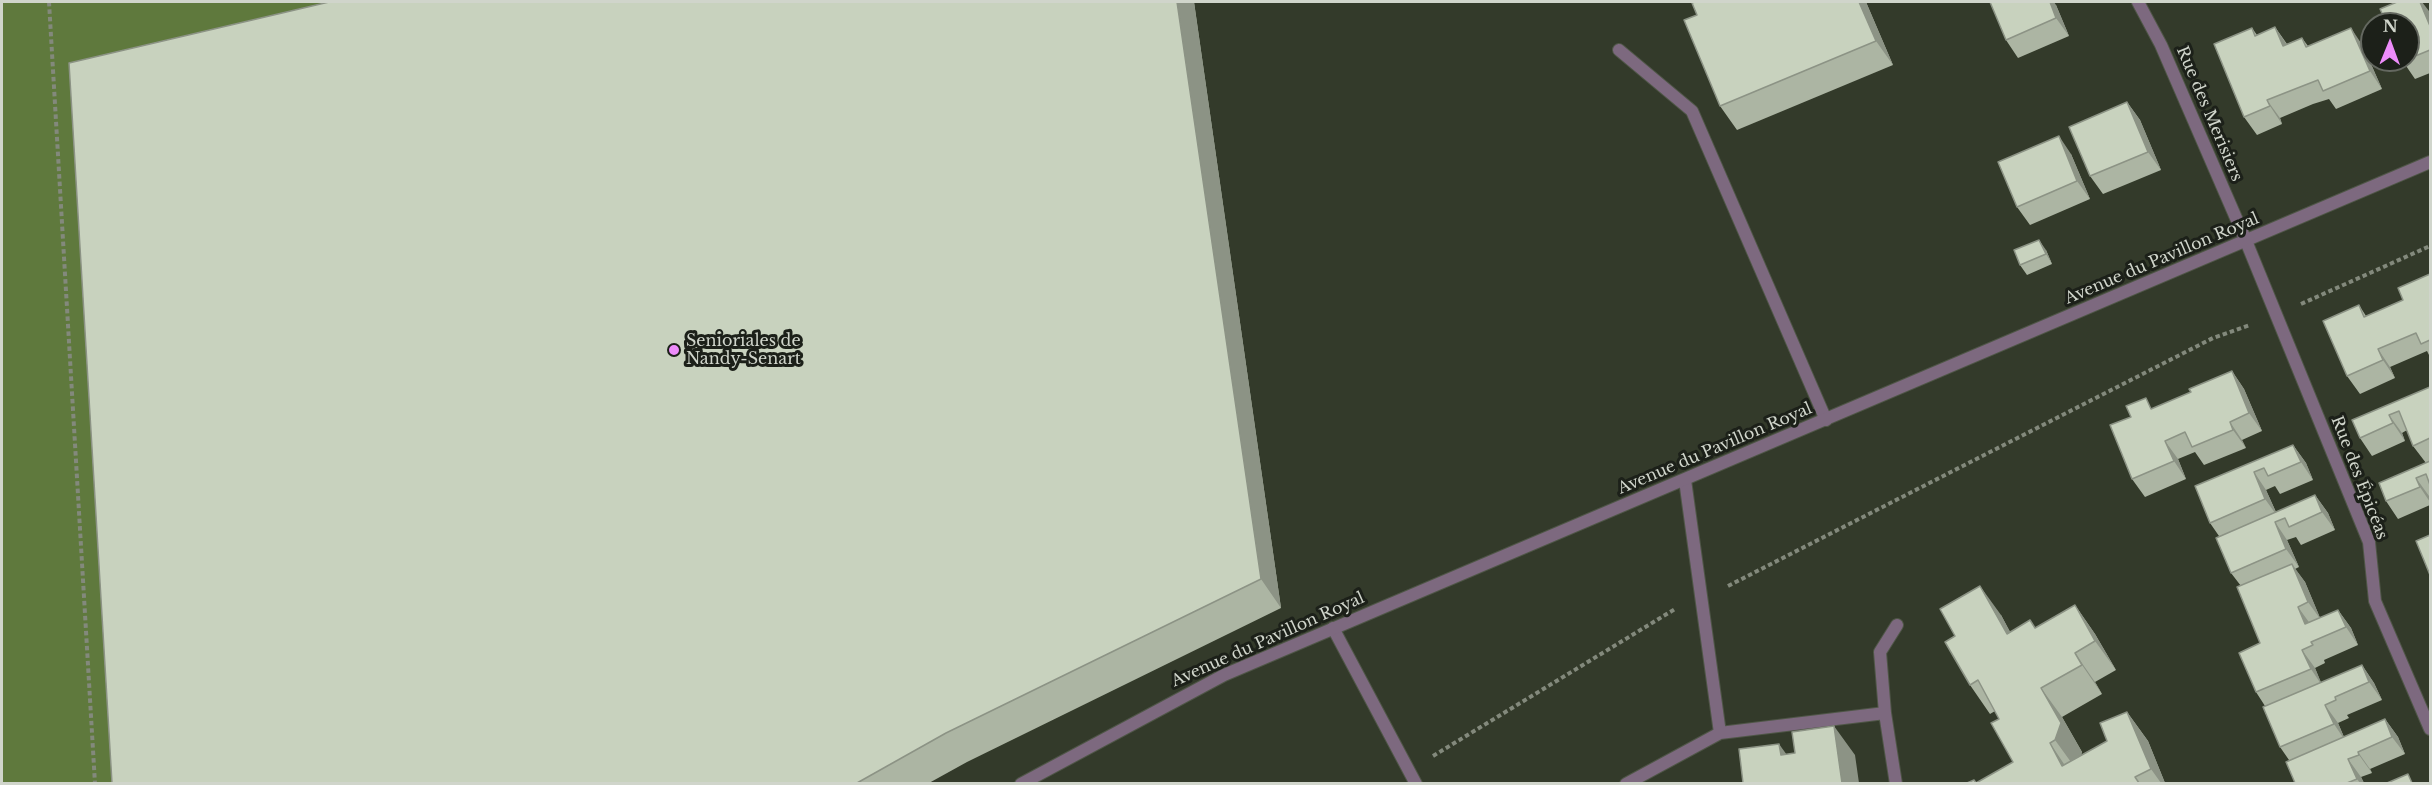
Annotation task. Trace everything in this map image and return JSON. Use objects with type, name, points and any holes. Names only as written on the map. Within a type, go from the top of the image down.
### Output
[{"type":"street","name":"Rue des Merisiers","points":[[2138,2],[2161,45],[2246,241]]},
{"type":"street","points":[[1619,50],[1692,111],[1826,420]]},
{"type":"street","name":"Avenue du Pavillon Royal","points":[[1021,783],[1224,675],[2430,162]]},
{"type":"street","name":"Rue des Épicéas","points":[[2246,241],[2369,542],[2375,601],[2430,729]]},
{"type":"street","points":[[1685,480],[1720,733]]},
{"type":"street","points":[[1896,783],[1885,713],[1880,652],[1897,625]]},
{"type":"street","points":[[1333,628],[1416,783]]},
{"type":"street","points":[[1626,783],[1720,733],[1885,713]]},
{"type":"path","points":[[50,2],[95,783]]},
{"type":"path","points":[[1409,770],[1701,594],[1725,587],[2213,338],[2276,315],[2430,246]]},
{"type":"green space","points":[[2,2],[474,2],[131,783],[2,784]]},
{"type":"building","name":"Senioriales de Nandy-Senart","points":[[329,2],[1177,2],[1261,579],[946,733],[857,783],[112,783],[69,63]]},
{"type":"building","points":[[1859,2],[1876,41],[1720,106],[1684,20],[1697,15],[1692,3]]},
{"type":"building","points":[[1990,2],[2050,2],[2056,18],[2006,40]]},
{"type":"building","points":[[2397,2],[2420,2],[2430,26],[2430,50],[2420,54],[2420,12],[2381,12],[2380,9]]},
{"type":"building","points":[[2275,27],[2283,46],[2302,38],[2306,47],[2351,28],[2360,48],[2360,72],[2368,72],[2323,91],[2318,80],[2267,100],[2270,106],[2244,117],[2214,44],[2252,28],[2255,36]]},
{"type":"building","points":[[2127,102],[2148,152],[2090,176],[2069,127]]},
{"type":"building","points":[[2059,136],[2077,181],[2017,207],[1998,162]]},
{"type":"building","points":[[2039,240],[2046,254],[2020,265],[2014,250]]},
{"type":"building","points":[[2430,274],[2430,340],[2421,344],[2416,333],[2378,349],[2383,360],[2347,376],[2323,321],[2359,305],[2364,317],[2403,300],[2398,288]]},
{"type":"building","points":[[2232,371],[2249,413],[2230,422],[2233,430],[2192,447],[2185,432],[2165,441],[2174,461],[2132,479],[2110,425],[2131,417],[2126,406],[2146,398],[2151,409],[2191,392],[2189,389]]},
{"type":"building","points":[[2430,387],[2430,438],[2413,446],[2399,411],[2389,415],[2393,423],[2360,438],[2352,420]]},
{"type":"building","points":[[2293,445],[2301,462],[2268,476],[2264,468],[2254,472],[2265,499],[2210,523],[2195,486]]},
{"type":"building","points":[[2430,461],[2430,485],[2426,474],[2416,478],[2420,487],[2386,501],[2379,483]]},
{"type":"building","points":[[2315,495],[2322,512],[2289,527],[2285,518],[2275,522],[2286,549],[2231,573],[2216,538]]},
{"type":"building","points":[[2430,535],[2430,575],[2416,541]]},
{"type":"building","points":[[2292,564],[2308,602],[2298,607],[2305,624],[2338,610],[2346,627],[2311,642],[2313,645],[2302,650],[2311,669],[2256,692],[2239,653],[2260,643],[2237,587]]},
{"type":"building","points":[[1980,586],[2007,634],[2030,620],[2035,628],[2075,605],[2095,641],[2075,653],[2082,665],[2041,688],[2061,723],[2055,740],[2050,743],[2062,766],[2107,741],[2100,723],[2127,712],[2151,769],[2135,777],[2139,783],[1976,783],[2013,762],[1991,723],[1999,719],[1978,680],[1970,685],[1945,642],[1955,636],[1940,609]]},
{"type":"building","points":[[2362,665],[2369,682],[2335,697],[2336,700],[2325,705],[2334,724],[2280,747],[2263,707]]},
{"type":"building","points":[[2385,719],[2392,737],[2348,759],[2357,779],[2347,783],[2295,783],[2286,762]]},
{"type":"building","points":[[1834,726],[1842,783],[1743,783],[1739,749],[1779,744],[1781,755],[1795,753],[1792,732]]},
{"type":"building","points":[[2408,774],[2412,783],[2387,783]]},
{"type":"place","name":"Senioriales de Nandy-Senart","points":[[674,350]]}]
